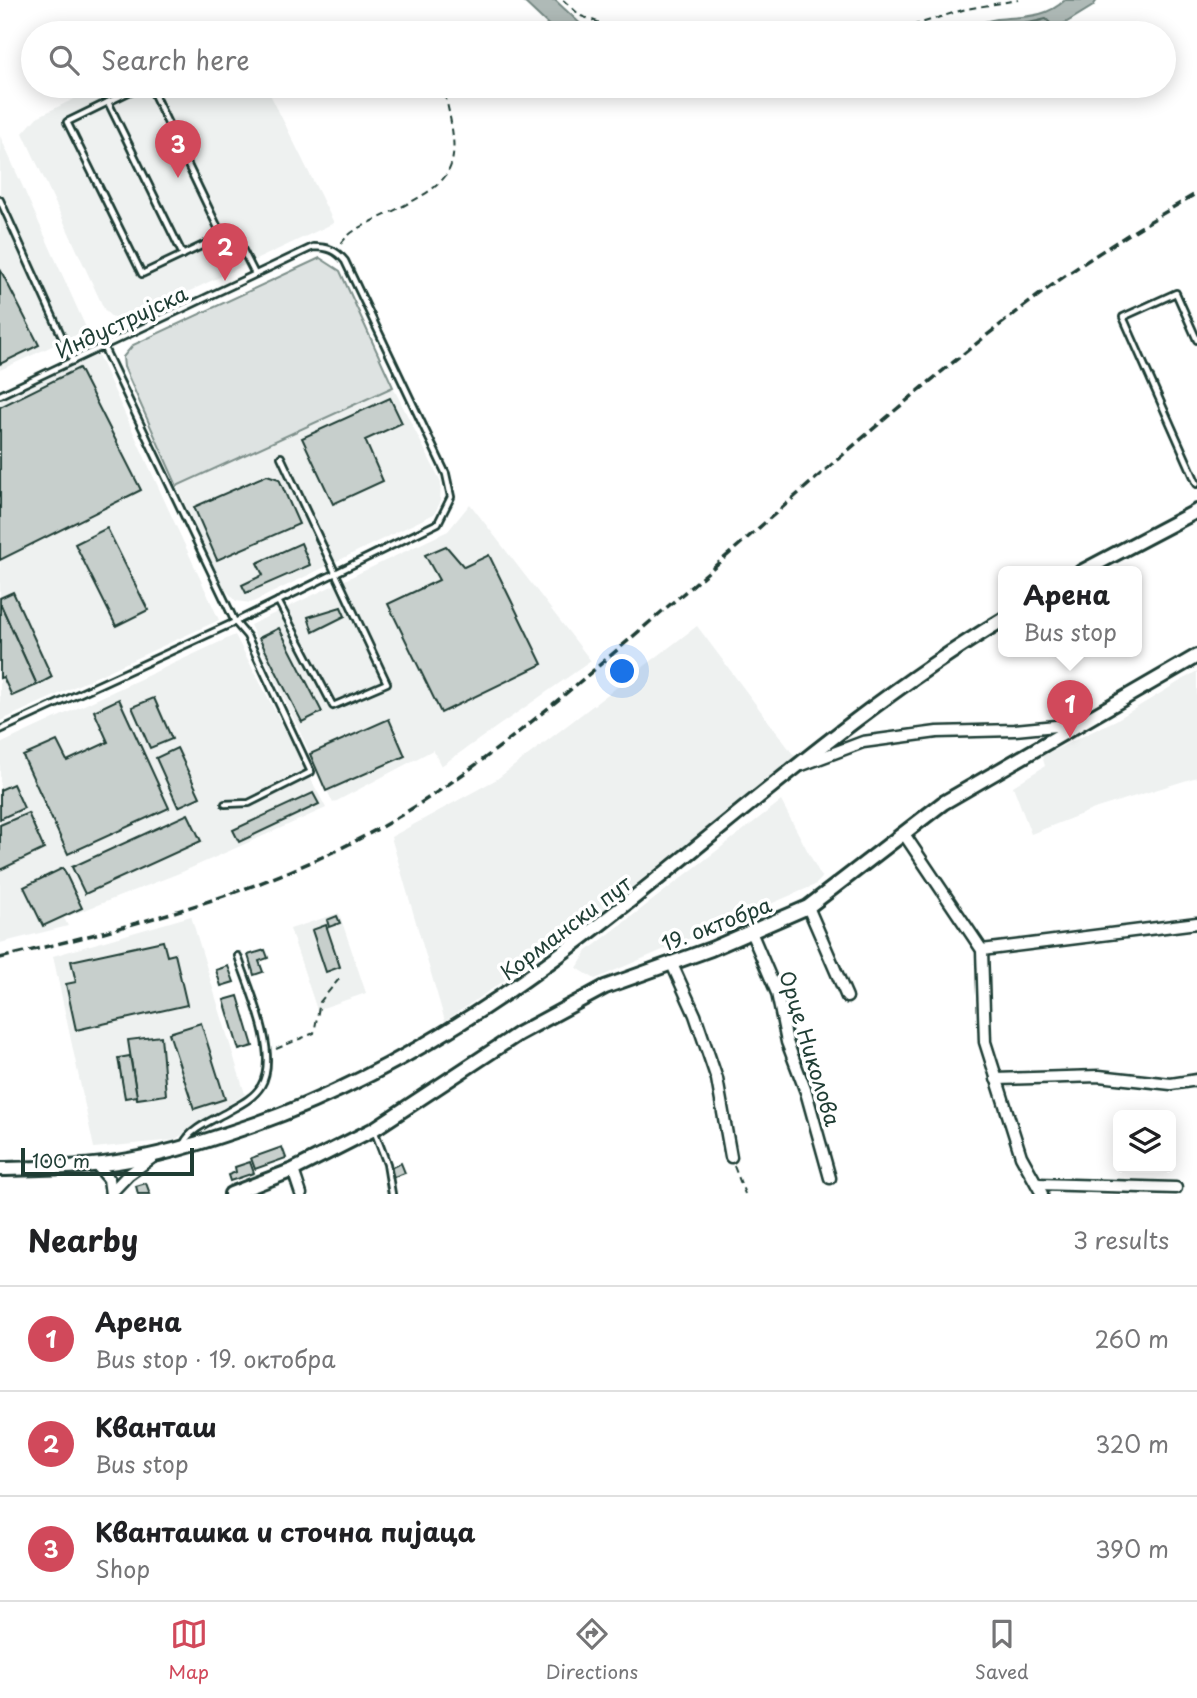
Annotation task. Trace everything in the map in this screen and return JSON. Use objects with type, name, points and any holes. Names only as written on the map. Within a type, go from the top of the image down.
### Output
[{"type":"street","points":[[1093,566],[1197,512]]},
{"type":"street","name":"Кормански пут","points":[[0,1169],[96,1164],[156,1155],[299,1109],[345,1090],[458,1027],[509,994],[680,864],[792,769],[961,646],[998,622]]},
{"type":"street","name":"19. октобра","points":[[232,1194],[293,1170],[374,1129],[518,1034],[605,987],[751,932],[808,906],[943,803],[1197,656]]},
{"type":"street","points":[[792,769],[863,742],[937,732],[1015,730],[1076,724]]},
{"type":"street","points":[[904,834],[982,950],[985,1042],[1021,1156],[1040,1189],[1176,1188]]},
{"type":"street","points":[[808,906],[847,997]]},
{"type":"street","points":[[982,950],[1197,923]]},
{"type":"street","name":"Орце Николова","points":[[751,932],[777,993],[787,1042],[806,1092],[830,1178]]},
{"type":"street","points":[[671,962],[717,1079],[731,1157]]},
{"type":"street","points":[[996,1079],[1099,1076],[1171,1084],[1197,1080]]},
{"type":"street","points":[[111,1194],[128,1175],[156,1155]]},
{"type":"street","points":[[96,1164],[109,1179],[111,1194]]},
{"type":"street","points":[[293,1170],[300,1194]]},
{"type":"lane","points":[[116,98],[67,122],[142,274],[233,231],[255,274]]},
{"type":"lane","points":[[156,98],[222,236]]},
{"type":"lane","points":[[108,102],[183,255]]},
{"type":"lane","points":[[0,200],[74,362]]},
{"type":"lane","name":"Индустријска","points":[[0,395],[313,247],[326,247],[338,252]]},
{"type":"lane","points":[[0,730],[236,622],[438,523],[451,497],[450,485],[345,261],[338,252]]},
{"type":"lane","points":[[1197,340],[1177,293],[1123,317],[1197,484]]},
{"type":"lane","points":[[104,348],[236,622],[247,636],[311,772],[249,803],[225,804]]},
{"type":"lane","points":[[278,601],[333,706],[387,682],[281,457]]},
{"type":"lane","points":[[181,1148],[186,1138],[257,1092],[265,1075],[267,1046],[238,956]]},
{"type":"lane","points":[[374,1129],[387,1164],[392,1194]]},
{"type":"path","points":[[563,0],[581,16],[595,21]]},
{"type":"path","points":[[928,21],[966,9],[1018,0]]},
{"type":"path","points":[[338,252],[351,233],[420,198],[447,174],[456,149],[445,98]]},
{"type":"path","points":[[267,1056],[314,1033],[320,1002],[339,979]]},
{"type":"path","points":[[731,1157],[745,1194]]},
{"type":"shaded area","points":[[76,98],[272,98],[334,223],[126,321],[113,318],[105,311],[23,133],[37,117]]},
{"type":"shaded area","points":[[0,136],[87,330],[0,370]]},
{"type":"shaded area","points":[[320,258],[340,271],[393,387],[177,486],[124,367],[123,357],[133,345]]},
{"type":"shaded area","points":[[98,355],[219,620],[0,721],[0,400]]},
{"type":"shaded area","points":[[393,387],[441,482],[440,503],[434,514],[251,603],[236,601],[224,588],[177,486]]},
{"type":"shaded area","points":[[470,504],[591,661],[441,766],[433,750],[333,803],[250,625],[448,531]]},
{"type":"shaded area","points":[[697,626],[796,758],[564,940],[445,1021],[391,837],[497,779]]},
{"type":"shaded area","points":[[235,635],[326,808],[182,872],[64,918],[68,926],[0,943],[0,744]]},
{"type":"shaded area","points":[[1197,671],[1197,777],[1097,808],[1031,834],[1013,786],[1045,766],[1042,756],[1116,720]]},
{"type":"shaded area","points":[[781,801],[822,878],[815,885],[595,979],[577,968],[587,951]]},
{"type":"shaded area","points":[[339,913],[366,993],[317,1010],[290,929]]},
{"type":"shaded area","points":[[191,916],[245,1094],[174,1140],[94,1148],[53,956]]},
{"type":"water","points":[[522,0],[555,0],[577,21],[544,21]]},
{"type":"water","points":[[1065,0],[1097,0],[1093,6],[1069,21],[987,21],[1041,14]]},
{"type":"building","points":[[0,269],[39,345],[0,364]]},
{"type":"building","points":[[79,368],[141,490],[0,560],[0,407]]},
{"type":"building","points":[[390,398],[402,423],[365,440],[383,481],[333,504],[302,438]]},
{"type":"building","points":[[267,475],[279,479],[299,524],[217,560],[194,507]]},
{"type":"building","points":[[107,528],[148,610],[116,626],[75,544]]},
{"type":"building","points":[[301,543],[310,565],[246,593],[242,585],[263,575],[257,563]]},
{"type":"building","points":[[446,546],[464,567],[489,555],[542,664],[441,713],[388,604],[439,580],[425,555]]},
{"type":"building","points":[[13,592],[52,677],[37,685],[0,603],[0,598]]},
{"type":"building","points":[[0,603],[37,685],[12,696],[3,677],[0,678]]},
{"type":"building","points":[[341,607],[345,616],[313,632],[308,617]]},
{"type":"building","points":[[279,628],[322,712],[302,722],[259,638]]},
{"type":"building","points":[[154,698],[172,739],[150,748],[132,707]]},
{"type":"building","points":[[119,699],[169,808],[68,854],[23,756],[57,741],[67,761],[108,742],[94,711]]},
{"type":"building","points":[[389,719],[405,756],[326,791],[310,754]]},
{"type":"building","points":[[177,748],[200,797],[178,807],[156,758]]},
{"type":"building","points":[[13,784],[24,808],[0,819],[0,790]]},
{"type":"building","points":[[313,793],[319,804],[239,842],[233,830]]},
{"type":"building","points":[[28,813],[44,849],[0,870],[0,825]]},
{"type":"building","points":[[188,814],[201,841],[85,894],[72,867]]},
{"type":"building","points":[[63,868],[82,908],[43,926],[24,887]]},
{"type":"building","points":[[337,916],[340,923],[329,927],[327,920]]},
{"type":"building","points":[[326,925],[340,967],[326,972],[312,930]]},
{"type":"building","points":[[163,941],[167,956],[175,954],[187,1005],[76,1030],[66,984],[76,982],[71,961]]},
{"type":"building","points":[[265,950],[268,958],[259,961],[263,972],[254,975],[248,955]]},
{"type":"building","points":[[228,966],[234,982],[221,986],[216,970]]},
{"type":"building","points":[[238,996],[253,1046],[239,1050],[224,1000]]},
{"type":"building","points":[[201,1023],[225,1099],[194,1109],[169,1033]]},
{"type":"building","points":[[161,1036],[166,1095],[137,1099],[128,1040]]},
{"type":"building","points":[[130,1056],[137,1096],[125,1098],[118,1058]]},
{"type":"building","points":[[282,1147],[286,1158],[255,1169],[251,1158]]},
{"type":"building","points":[[250,1162],[254,1173],[230,1181],[228,1175],[236,1172],[235,1167]]},
{"type":"building","points":[[401,1163],[405,1173],[394,1177],[390,1168]]},
{"type":"building","points":[[146,1183],[150,1194],[138,1194],[136,1186]]},
{"type":"railway","points":[[0,958],[163,916],[269,880],[371,833],[419,804],[552,705],[857,443],[993,331],[1077,268],[1197,193]]},
{"type":"place","name":"Кванташка и сточна пијаца","points":[[178,178]]},
{"type":"place","name":"Кванташ","points":[[225,281]]},
{"type":"place","name":"Арена","points":[[1070,738]]}]
